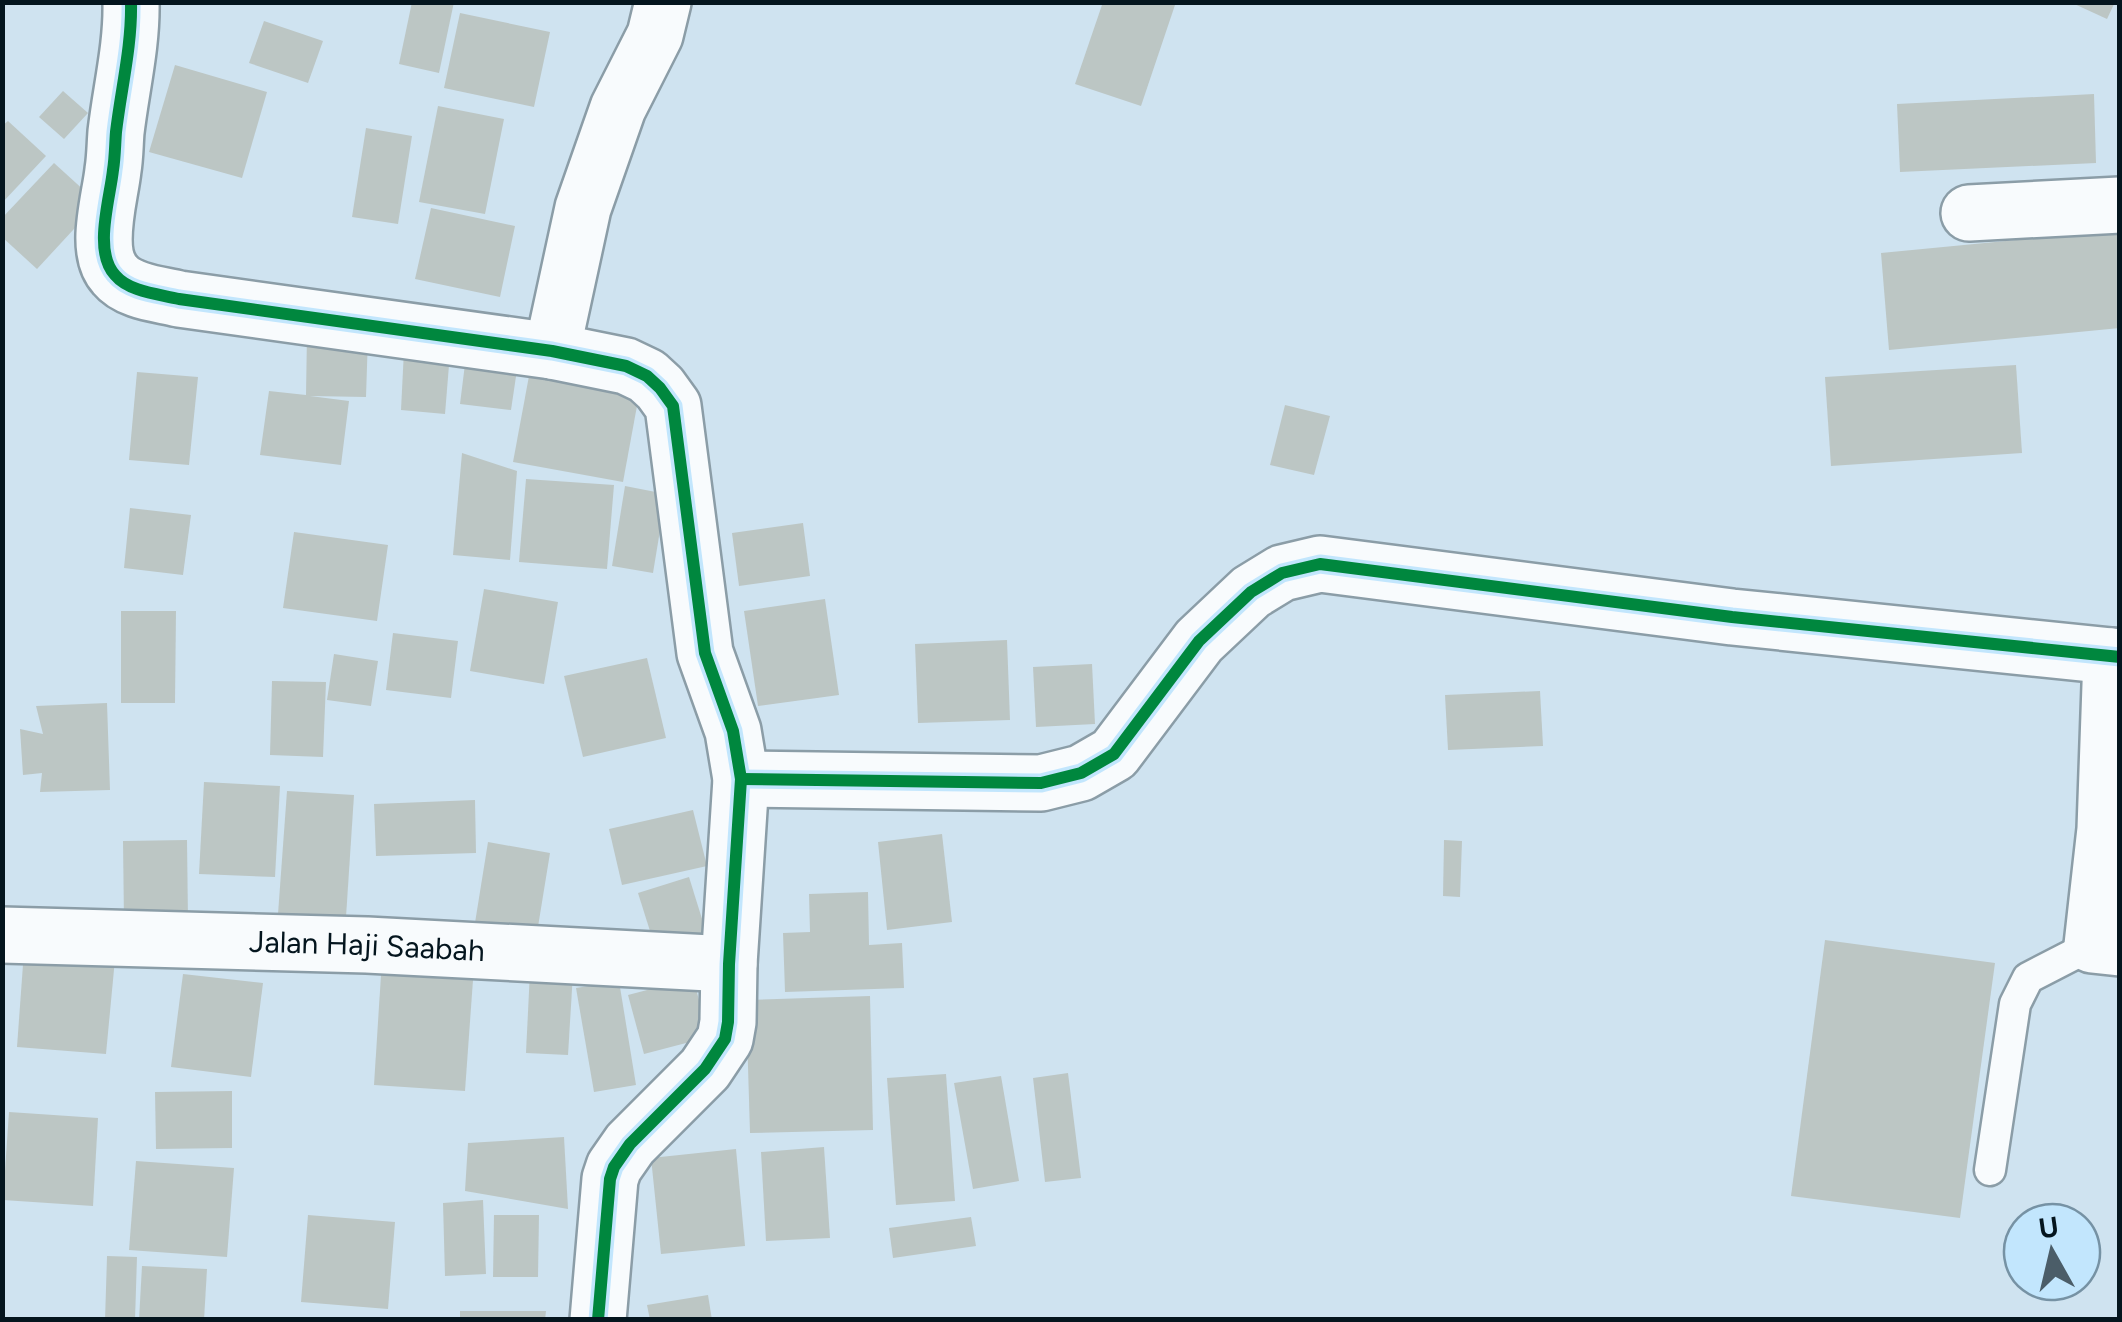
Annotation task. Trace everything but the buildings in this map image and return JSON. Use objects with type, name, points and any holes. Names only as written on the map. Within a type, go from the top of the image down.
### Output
[{"type":"street","points":[[131,2],[132,25],[105,211],[105,246],[114,275],[136,289],[179,298],[552,351],[626,366],[647,376],[672,406],[705,653],[733,731],[741,779],[728,1022],[725,1040],[705,1069],[630,1144],[614,1167],[598,1320]]},
{"type":"street","points":[[552,351],[582,208],[618,108],[655,35],[663,2]]},
{"type":"street","points":[[1969,212],[2120,205]]},
{"type":"street","points":[[741,779],[1041,783],[1081,773],[1114,754],[1199,642],[1251,592],[1282,573],[1320,564],[1732,616],[2115,657],[2105,829],[2106,946]]},
{"type":"street","name":"Jalan Haji Saabah","points":[[2,935],[367,945],[729,964]]},
{"type":"lane","points":[[1990,1170],[2016,1004],[2028,978],[2106,946]]},
{"type":"cycle path","points":[[131,2],[104,239],[108,265],[121,281],[145,292],[179,299],[552,351],[626,366],[647,376],[673,406],[705,653],[733,731],[741,779],[728,1022],[725,1039],[705,1069],[630,1144],[614,1167],[598,1320]]},
{"type":"cycle path","points":[[741,779],[1041,783],[1081,773],[1114,754],[1199,641],[1251,592],[1282,573],[1320,564],[1732,617],[2120,657]]}]
